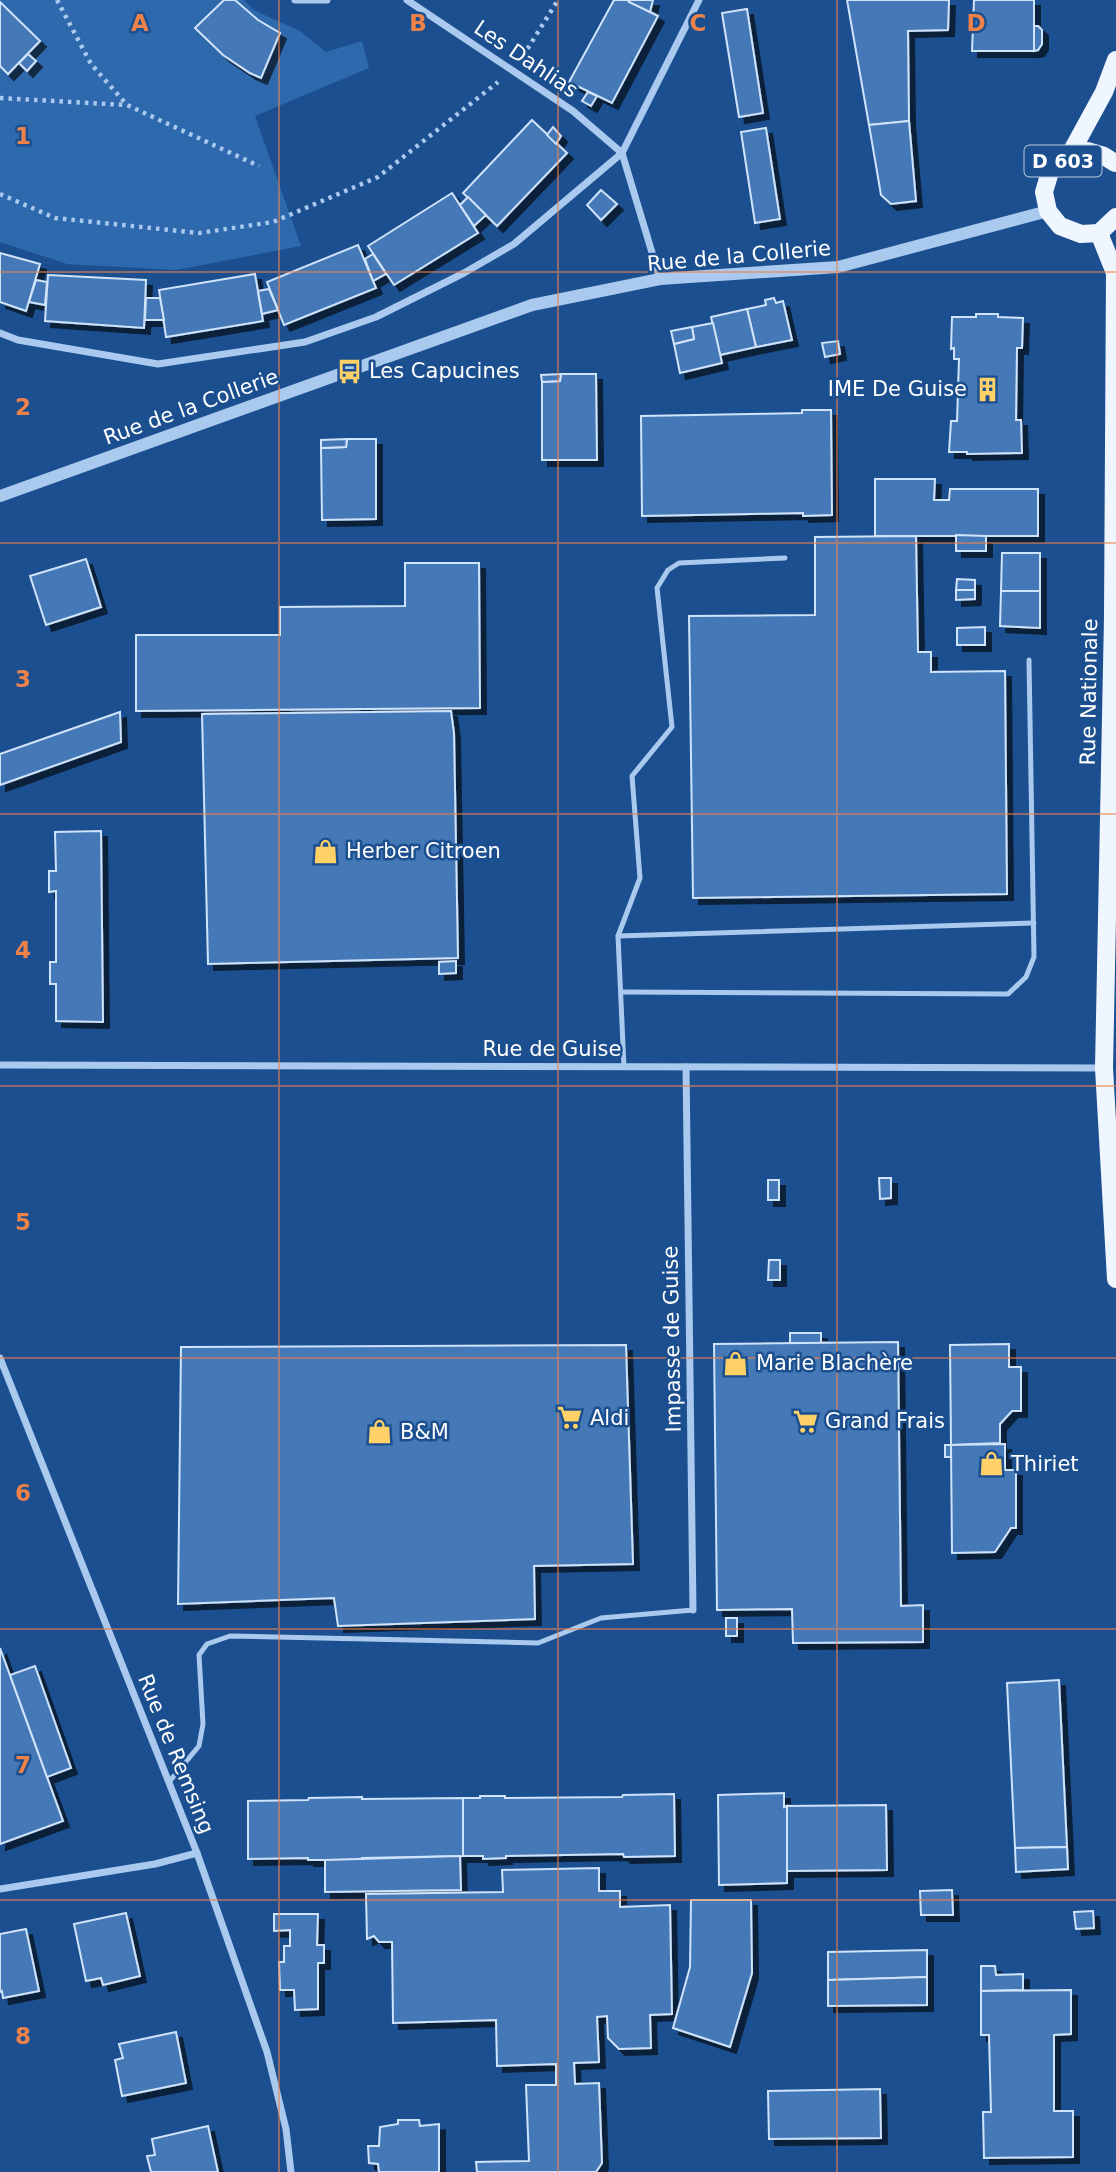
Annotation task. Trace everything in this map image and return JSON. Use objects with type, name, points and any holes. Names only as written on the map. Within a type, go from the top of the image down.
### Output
[{"type":"main road","name":"D 603","points":[[1048,211],[1044,192],[1050,172],[1069,156],[1104,92],[1116,60]]},
{"type":"main road","name":"D 603","points":[[1116,143],[1116,163]]},
{"type":"main road","name":"D 603","points":[[1069,156],[1087,150],[1116,163]]},
{"type":"main road","points":[[1048,211],[1060,226],[1080,234],[1098,233],[1116,217]]},
{"type":"main road","name":"Rue Nationale","points":[[1098,233],[1115,273],[1115,617],[1104,1068],[1116,1279]]},
{"type":"street","points":[[295,0],[327,0]]},
{"type":"street","name":"Les Dahlias","points":[[407,0],[573,111],[622,153]]},
{"type":"street","points":[[0,333],[18,340],[158,364],[305,342],[376,317],[464,273],[514,244],[622,153],[699,0]]},
{"type":"street","points":[[622,153],[660,279]]},
{"type":"street","name":"Rue de la Collerie","points":[[0,496],[532,305],[660,279],[838,268],[1048,211]]},
{"type":"street","name":"Rue de Guise","points":[[0,1065],[1104,1068]]},
{"type":"street","name":"Impasse de Guise","points":[[686,1067],[693,1610]]},
{"type":"street","name":"Rue de Remsing","points":[[0,1358],[197,1853],[267,2052],[286,2129],[291,2172]]},
{"type":"street","points":[[0,1889],[155,1864],[197,1853]]},
{"type":"lane","points":[[624,1067],[618,936],[640,878],[632,776],[672,727],[657,588],[668,570],[680,563],[785,558]]},
{"type":"lane","points":[[621,992],[1008,994],[1026,977],[1034,957],[1029,660]]},
{"type":"lane","points":[[618,936],[1034,923]]},
{"type":"lane","points":[[169,1783],[199,1746],[203,1724],[200,1655],[207,1644],[230,1636],[538,1643],[601,1618],[693,1610]]},
{"type":"path","points":[[57,0],[91,64],[127,105]]},
{"type":"path","points":[[0,194],[55,218],[186,232],[199,233],[274,222],[378,177],[513,71],[558,0]]},
{"type":"path","points":[[0,98],[127,105],[258,166]]},
{"type":"shaded area","points":[[0,0],[244,0],[254,10],[300,31],[326,52],[362,41],[369,68],[255,116],[301,246],[176,270],[67,264],[0,242]]},
{"type":"building","points":[[224,0],[235,0],[258,20],[280,33],[261,78],[223,55],[195,28]]},
{"type":"building","points":[[614,0],[627,0],[658,16],[612,103],[569,82]]},
{"type":"building","points":[[653,0],[650,12],[629,2]]},
{"type":"building","points":[[847,0],[949,0],[948,30],[908,31],[909,121],[869,125]]},
{"type":"building","points":[[974,0],[1034,0],[1034,51],[972,51]]},
{"type":"building","points":[[0,2],[40,41],[8,74],[0,66]]},
{"type":"building","points":[[747,9],[763,113],[739,117],[722,13]]},
{"type":"building","points":[[1034,26],[1042,30],[1042,44],[1034,51]]},
{"type":"building","points":[[28,54],[36,61],[27,71],[19,63]]},
{"type":"building","points":[[588,92],[597,96],[591,106],[582,101]]},
{"type":"building","points":[[532,120],[567,153],[497,226],[463,193]]},
{"type":"building","points":[[909,121],[916,201],[891,204],[881,195],[869,125]]},
{"type":"building","points":[[553,127],[561,136],[556,144],[547,135]]},
{"type":"building","points":[[766,128],[780,219],[755,223],[741,132]]},
{"type":"building","points":[[601,190],[617,204],[601,220],[587,205]]},
{"type":"building","points":[[452,193],[478,233],[394,285],[368,246]]},
{"type":"building","points":[[468,197],[486,215],[474,226],[460,205]]},
{"type":"building","points":[[358,245],[376,288],[284,325],[267,282]]},
{"type":"building","points":[[0,253],[40,264],[26,311],[0,302]]},
{"type":"building","points":[[373,254],[386,274],[373,281],[365,259]]},
{"type":"building","points":[[255,274],[263,321],[166,337],[159,290]]},
{"type":"building","points":[[48,275],[146,280],[144,328],[45,321]]},
{"type":"building","points":[[36,280],[47,282],[45,305],[29,302]]},
{"type":"building","points":[[269,289],[278,310],[262,314],[258,291]]},
{"type":"building","points":[[146,298],[160,298],[164,320],[145,320]]},
{"type":"building","points":[[774,298],[776,303],[783,301],[792,340],[756,347],[747,309],[766,305],[765,300]]},
{"type":"building","points":[[747,309],[756,347],[720,355],[711,317]]},
{"type":"building","name":"IME De Guise","points":[[976,314],[1023,318],[1022,348],[1017,348],[1016,420],[1021,420],[1022,453],[949,452],[951,421],[957,421],[959,359],[954,359],[954,348],[951,349],[952,317],[976,317]]},
{"type":"building","points":[[713,323],[722,363],[680,373],[674,344],[694,339],[692,327]]},
{"type":"building","points":[[692,327],[694,339],[674,344],[671,331]]},
{"type":"building","points":[[838,341],[840,354],[825,357],[822,343]]},
{"type":"building","points":[[561,374],[596,374],[597,460],[542,460],[542,382],[560,381]]},
{"type":"building","points":[[561,374],[560,381],[542,382],[541,375]]},
{"type":"building","points":[[802,410],[831,410],[832,515],[803,516],[803,513],[642,516],[641,416],[802,413]]},
{"type":"building","points":[[347,439],[376,439],[376,519],[322,520],[321,448],[346,447]]},
{"type":"building","points":[[347,439],[346,447],[321,448],[321,440]]},
{"type":"building","points":[[875,479],[935,479],[934,500],[949,500],[950,489],[1038,489],[1038,536],[875,536]]},
{"type":"building","points":[[956,535],[986,536],[986,551],[956,551]]},
{"type":"building","points":[[916,536],[918,652],[931,652],[931,672],[1005,671],[1007,894],[693,898],[689,616],[815,615],[815,537]]},
{"type":"building","points":[[1002,553],[1040,553],[1040,591],[1001,591]]},
{"type":"building","points":[[86,559],[101,607],[46,625],[30,576]]},
{"type":"building","points":[[405,563],[479,563],[480,708],[136,711],[136,635],[280,635],[280,607],[405,606]]},
{"type":"building","points":[[957,579],[975,580],[975,590],[956,590]]},
{"type":"building","points":[[956,590],[975,590],[975,599],[956,600]]},
{"type":"building","points":[[1001,591],[1040,591],[1040,628],[1000,626]]},
{"type":"building","points":[[985,627],[985,645],[957,645],[957,628]]},
{"type":"building","points":[[451,711],[454,733],[458,958],[208,964],[202,714]]},
{"type":"building","points":[[120,712],[121,742],[0,785],[0,754]]},
{"type":"building","points":[[101,831],[103,1022],[56,1021],[56,984],[50,984],[50,962],[56,962],[56,891],[49,892],[49,871],[56,871],[55,832]]},
{"type":"building","points":[[456,961],[456,973],[439,974],[439,962]]},
{"type":"building","points":[[879,1178],[891,1178],[891,1198],[880,1199]]},
{"type":"building","points":[[768,1180],[779,1180],[779,1200],[768,1200]]},
{"type":"building","points":[[769,1260],[780,1260],[780,1280],[768,1280]]},
{"type":"building","points":[[790,1333],[821,1333],[821,1343],[790,1343]]},
{"type":"building","points":[[898,1342],[901,1606],[923,1605],[923,1642],[793,1643],[792,1609],[717,1610],[714,1344]]},
{"type":"building","points":[[1009,1344],[1009,1367],[1021,1367],[1021,1411],[1012,1411],[1000,1424],[1000,1443],[951,1445],[950,1345]]},
{"type":"building","points":[[626,1345],[633,1564],[534,1566],[535,1619],[338,1626],[334,1598],[178,1604],[181,1347]]},
{"type":"building","points":[[1005,1444],[1005,1470],[1016,1470],[1016,1528],[1011,1528],[995,1552],[952,1553],[951,1445]]},
{"type":"building","points":[[945,1445],[951,1445],[951,1457],[945,1457]]},
{"type":"building","points":[[726,1618],[737,1618],[737,1636],[726,1636]]},
{"type":"building","points":[[0,1648],[63,1821],[0,1844]]},
{"type":"building","points":[[35,1666],[71,1768],[47,1777],[10,1675]]},
{"type":"building","points":[[1059,1680],[1067,1847],[1015,1848],[1007,1683]]},
{"type":"building","points":[[784,1793],[784,1807],[787,1806],[787,1883],[719,1885],[718,1795]]},
{"type":"building","points":[[674,1794],[675,1856],[624,1857],[623,1854],[506,1856],[483,1859],[483,1856],[463,1856],[463,1798]]},
{"type":"building","points":[[362,1797],[463,1798],[463,1856],[362,1860],[248,1859],[248,1801]]},
{"type":"building","points":[[886,1805],[887,1870],[787,1871],[787,1806]]},
{"type":"building","points":[[1067,1847],[1068,1869],[1016,1872],[1015,1848]]},
{"type":"building","points":[[460,1856],[461,1890],[325,1892],[325,1860]]},
{"type":"building","points":[[599,1868],[599,1891],[620,1891],[620,1907],[670,1905],[672,2014],[650,2015],[651,2048],[619,2049],[608,2038],[607,2016],[597,2017],[599,2062],[574,2063],[575,2084],[599,2083],[602,2163],[596,2172],[477,2172],[476,2162],[529,2161],[526,2085],[556,2085],[556,2064],[497,2066],[496,2020],[393,2023],[392,1942],[379,1942],[374,1936],[367,1939],[366,1894],[503,1892],[502,1870]]},
{"type":"building","points":[[952,1890],[953,1915],[921,1915],[920,1891]]},
{"type":"building","points":[[691,1900],[751,1900],[752,1973],[730,2047],[673,2028],[690,1967]]},
{"type":"building","points":[[1093,1911],[1094,1928],[1076,1929],[1074,1912]]},
{"type":"building","points":[[126,1913],[140,1976],[103,1985],[101,1978],[86,1981],[74,1924]]},
{"type":"building","points":[[274,1914],[318,1914],[317,1945],[324,1945],[324,1963],[318,1963],[318,2009],[295,2010],[294,1990],[280,1990],[279,1962],[284,1962],[284,1946],[290,1946],[290,1930],[274,1931]]},
{"type":"building","points":[[26,1929],[39,1991],[3,1998],[2,1991],[0,1992],[0,1934]]},
{"type":"building","points":[[927,1950],[927,1977],[828,1980],[828,1952]]},
{"type":"building","points":[[981,1966],[995,1966],[996,1975],[1023,1974],[1023,1990],[981,1991]]},
{"type":"building","points":[[927,1977],[927,2005],[828,2006],[828,1980]]},
{"type":"building","points":[[1071,1990],[1071,2034],[1054,2035],[1054,2111],[1073,2111],[1073,2157],[984,2158],[983,2112],[991,2112],[989,2035],[981,2035],[981,1991]]},
{"type":"building","points":[[176,2032],[186,2083],[122,2096],[115,2060],[123,2058],[119,2044]]},
{"type":"building","points":[[880,2089],[881,2138],[769,2139],[768,2091]]},
{"type":"building","points":[[398,2120],[419,2120],[420,2126],[439,2124],[439,2172],[379,2172],[378,2164],[369,2163],[368,2146],[379,2146],[380,2127],[398,2124]]},
{"type":"building","points":[[208,2126],[218,2172],[151,2172],[147,2156],[155,2155],[152,2139]]},
{"type":"place","name":"Les Capucines","points":[[349,371]]},
{"type":"place","name":"IME De Guise","points":[[987,389]]},
{"type":"place","name":"Herber Citroen","points":[[326,851]]},
{"type":"place","name":"Marie Blachère","points":[[736,1363]]},
{"type":"place","name":"Aldi","points":[[570,1418]]},
{"type":"place","name":"Grand Frais","points":[[805,1421]]},
{"type":"place","name":"B&M","points":[[380,1432]]},
{"type":"place","name":"Thiriet","points":[[991,1464]]}]
